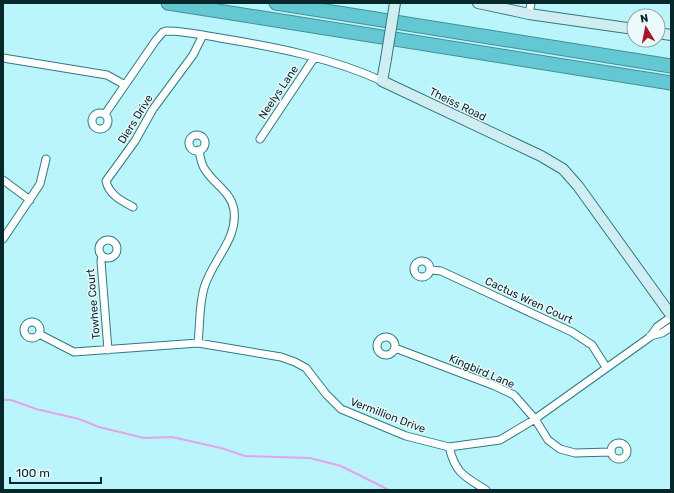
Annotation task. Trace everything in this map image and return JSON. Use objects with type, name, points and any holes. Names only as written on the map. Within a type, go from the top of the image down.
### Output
[{"type":"highway","points":[[168,3],[671,83]]},
{"type":"highway","points":[[276,3],[671,66]]},
{"type":"street","points":[[382,81],[395,3]]},
{"type":"street","points":[[478,3],[529,14],[626,28]]},
{"type":"street","points":[[529,14],[531,3]]},
{"type":"street","name":"Theiss Road","points":[[125,85],[163,32],[171,31],[245,42],[314,58],[360,71],[541,156],[563,169],[578,186],[671,316]]},
{"type":"street","name":"Diers Drive","points":[[133,207],[112,194],[108,190],[106,182],[136,141],[153,109],[193,55],[202,35]]},
{"type":"street","points":[[3,58],[107,75],[125,85],[105,114]]},
{"type":"street","name":"Neelys Lane","points":[[260,139],[314,58]]},
{"type":"street","points":[[198,343],[203,290],[208,275],[231,237],[235,225],[234,209],[230,197],[204,167],[199,150]]},
{"type":"street","points":[[3,239],[40,184],[46,159]]},
{"type":"street","points":[[3,180],[30,200]]},
{"type":"street","name":"Towhee Court","points":[[102,256],[101,261],[108,350]]},
{"type":"street","name":"Cactus Wren Court","points":[[431,270],[441,271],[572,332],[592,345],[606,367]]},
{"type":"street","name":"Vermillion Drive","points":[[39,334],[74,352],[198,343],[281,357],[306,368],[326,394],[341,409],[406,436],[450,447],[500,440],[535,419],[650,336],[657,327],[671,316]]},
{"type":"street","name":"Vermillion Drive","points":[[650,336],[662,333],[671,327]]},
{"type":"street","name":"Kingbird Lane","points":[[395,348],[495,386],[514,395],[535,419],[548,440],[560,449],[575,453],[611,452]]},
{"type":"street","points":[[450,447],[453,463],[461,474],[486,490]]},
{"type":"waterway","points":[[3,400],[11,400],[36,409],[79,419],[99,427],[144,438],[172,437],[221,448],[245,456],[310,458],[341,466],[389,490]]}]
